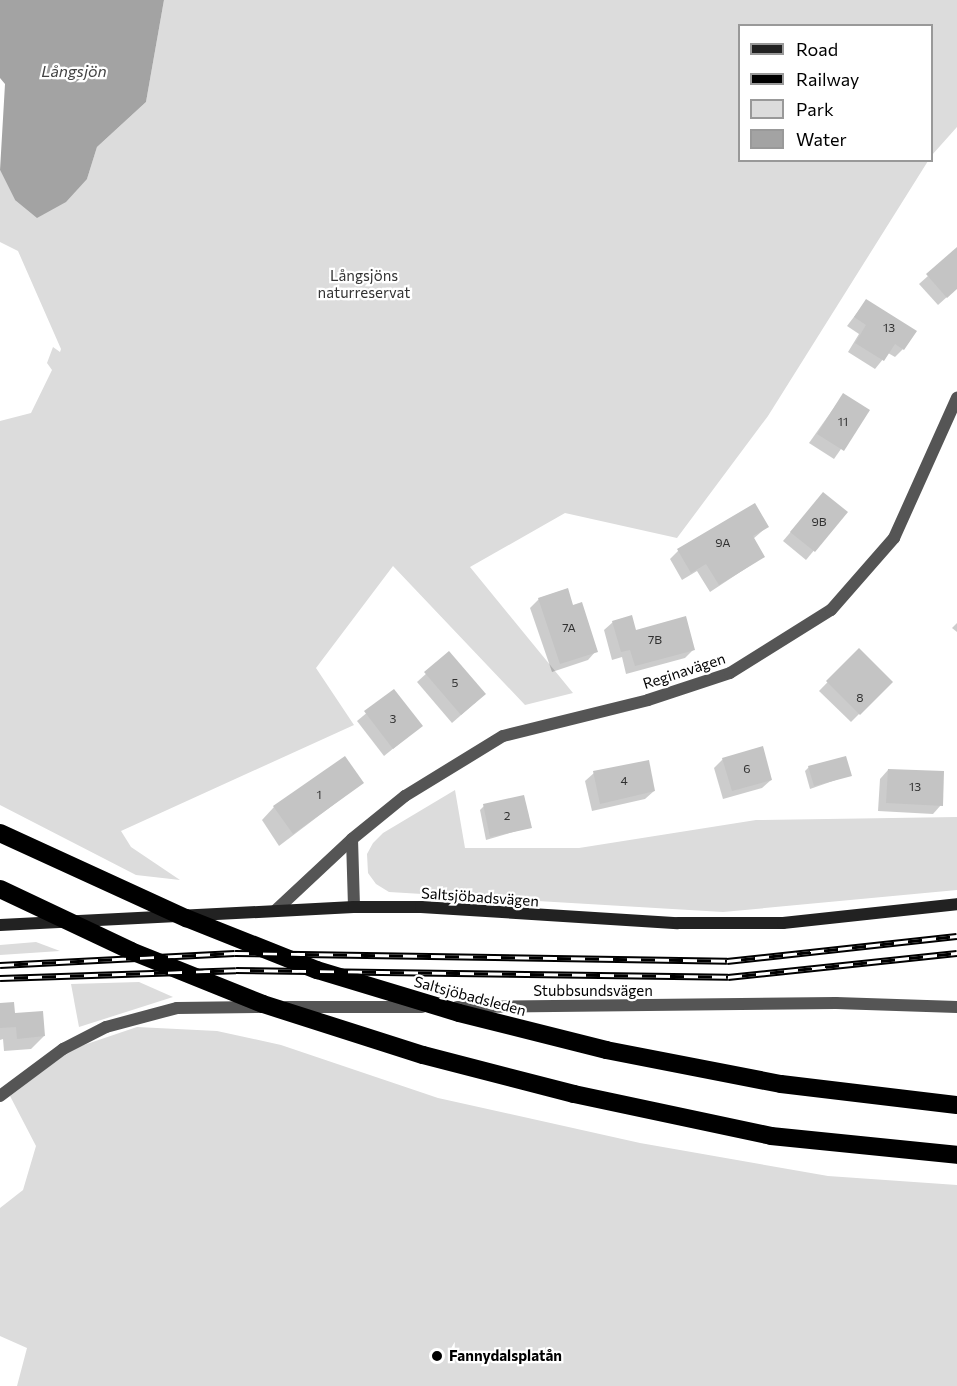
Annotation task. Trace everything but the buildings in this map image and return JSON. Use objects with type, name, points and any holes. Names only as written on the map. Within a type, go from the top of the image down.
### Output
[{"type":"highway","name":"Saltsjöbadsleden","points":[[0,833],[93,878],[317,970],[459,1013],[606,1050],[781,1084],[957,1105]]},
{"type":"highway","points":[[0,889],[131,951],[263,1004],[423,1055],[574,1094],[771,1136],[957,1155]]},
{"type":"street","name":"Reginavägen","points":[[275,911],[352,839],[405,796],[504,736],[648,700],[730,673],[831,610],[894,538],[957,398]]},
{"type":"street","points":[[352,839],[354,908]]},
{"type":"street","name":"Saltsjöbadsvägen","points":[[0,926],[354,908],[421,908],[678,923],[783,923],[957,904]]},
{"type":"street","name":"Stubbsundsvägen","points":[[0,1096],[63,1049],[106,1027],[177,1008],[836,1003],[957,1007]]},
{"type":"green space","name":"Långsjöns naturreservat","points":[[164,0],[957,0],[957,127],[933,154],[933,24],[738,24],[738,162],[927,162],[768,416],[677,538],[565,513],[470,567],[573,693],[525,705],[393,566],[316,668],[354,725],[121,831],[131,847],[180,880],[136,875],[0,805],[0,421],[31,413],[52,370],[47,363],[53,347],[60,352],[61,349],[18,251],[0,242],[0,170],[15,200],[87,179],[97,147],[146,102]]},
{"type":"green space","points":[[455,790],[465,848],[579,848],[756,820],[957,817],[957,890],[723,912],[389,892],[376,884],[368,873],[367,854],[373,843],[383,833]]},
{"type":"green space","points":[[36,942],[60,951],[0,955],[0,945]]},
{"type":"green space","points":[[139,982],[173,997],[79,1027],[71,984]]},
{"type":"green space","points":[[137,1027],[217,1031],[281,1045],[438,1098],[640,1143],[828,1176],[957,1185],[957,1386],[17,1386],[27,1348],[0,1336],[0,1208],[23,1190],[36,1146],[10,1096],[72,1049]]},
{"type":"water","name":"Långsjön","points":[[0,0],[164,0],[146,102],[97,147],[87,179],[66,202],[37,218],[15,200],[0,170],[5,84],[0,78]]},
{"type":"railway","points":[[0,965],[235,953],[727,961],[957,936]]},
{"type":"railway","points":[[0,978],[236,970],[728,977],[957,953]]},
{"type":"place","name":"Fannydalsplatån","points":[[437,1356]]}]
